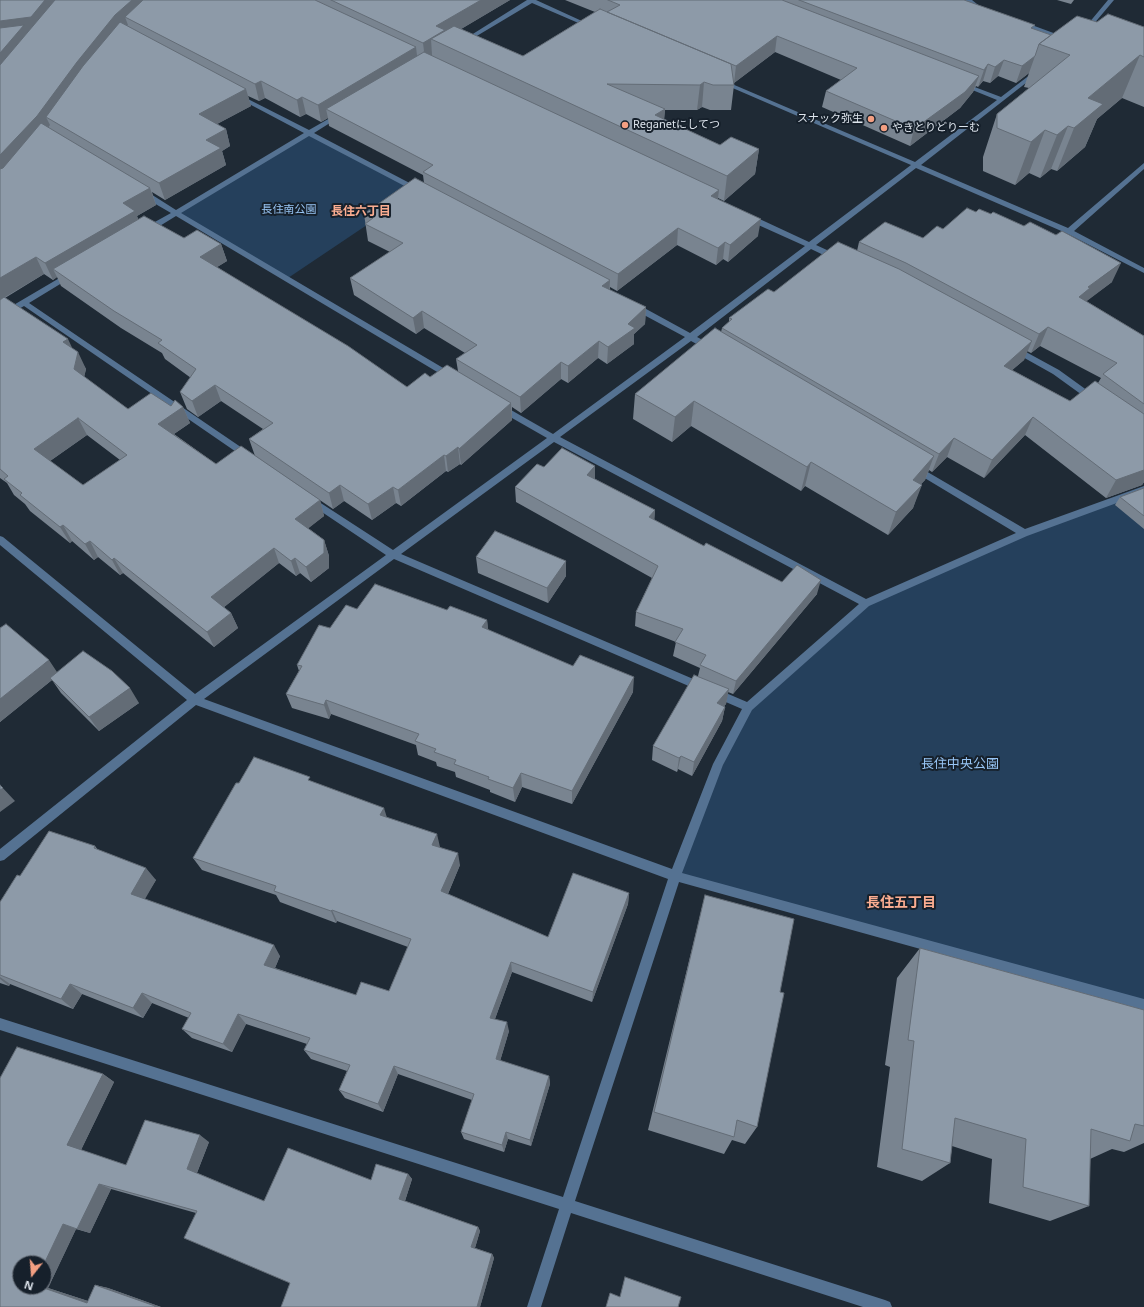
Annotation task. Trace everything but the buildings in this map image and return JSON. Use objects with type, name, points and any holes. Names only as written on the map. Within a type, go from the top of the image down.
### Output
[{"type":"street","points":[[459,44],[532,0],[597,29]]},
{"type":"street","points":[[957,0],[986,11]]},
{"type":"street","points":[[968,0],[979,8]]},
{"type":"street","points":[[1016,21],[1078,40],[1111,0]]},
{"type":"street","points":[[0,856],[195,700],[392,554],[692,336],[1044,66]]},
{"type":"street","points":[[713,78],[1069,231],[1144,271]]},
{"type":"street","points":[[957,82],[1001,99]]},
{"type":"street","points":[[233,93],[308,134],[426,194]]},
{"type":"street","points":[[143,232],[347,110]]},
{"type":"street","points":[[1069,231],[1144,165]]},
{"type":"street","points":[[135,188],[288,278],[462,384]]},
{"type":"street","points":[[742,214],[842,261]]},
{"type":"street","points":[[0,317],[77,271]]},
{"type":"street","points":[[628,302],[719,352]]},
{"type":"street","points":[[24,303],[253,460]]},
{"type":"street","points":[[1007,345],[1056,372],[1100,404]]},
{"type":"street","points":[[495,404],[552,437],[866,603]]},
{"type":"street","points":[[909,465],[1024,533]]},
{"type":"street","points":[[534,1307],[675,876],[718,764],[748,707],[866,603],[1024,533],[1144,489]]},
{"type":"street","points":[[305,496],[392,554],[748,707]]},
{"type":"street","points":[[0,540],[195,700],[675,876],[1144,1005]]},
{"type":"street","points":[[0,1024],[885,1307]]},
{"type":"green space","name":"長住南公園","points":[[308,134],[419,190],[288,278],[176,213]]},
{"type":"green space","name":"長住中央公園","points":[[1144,489],[1144,1005],[675,876],[748,707],[866,603],[1024,533]]},
{"type":"place","name":"スナック弥生","points":[[871,119]]},
{"type":"place","name":"Reganetにしてつ","points":[[625,125]]},
{"type":"place","name":"やきとりどりーむ","points":[[884,128]]},
{"type":"district","name":"長住六丁目","points":[[361,212]]},
{"type":"district","name":"長住五丁目","points":[[901,903]]}]
